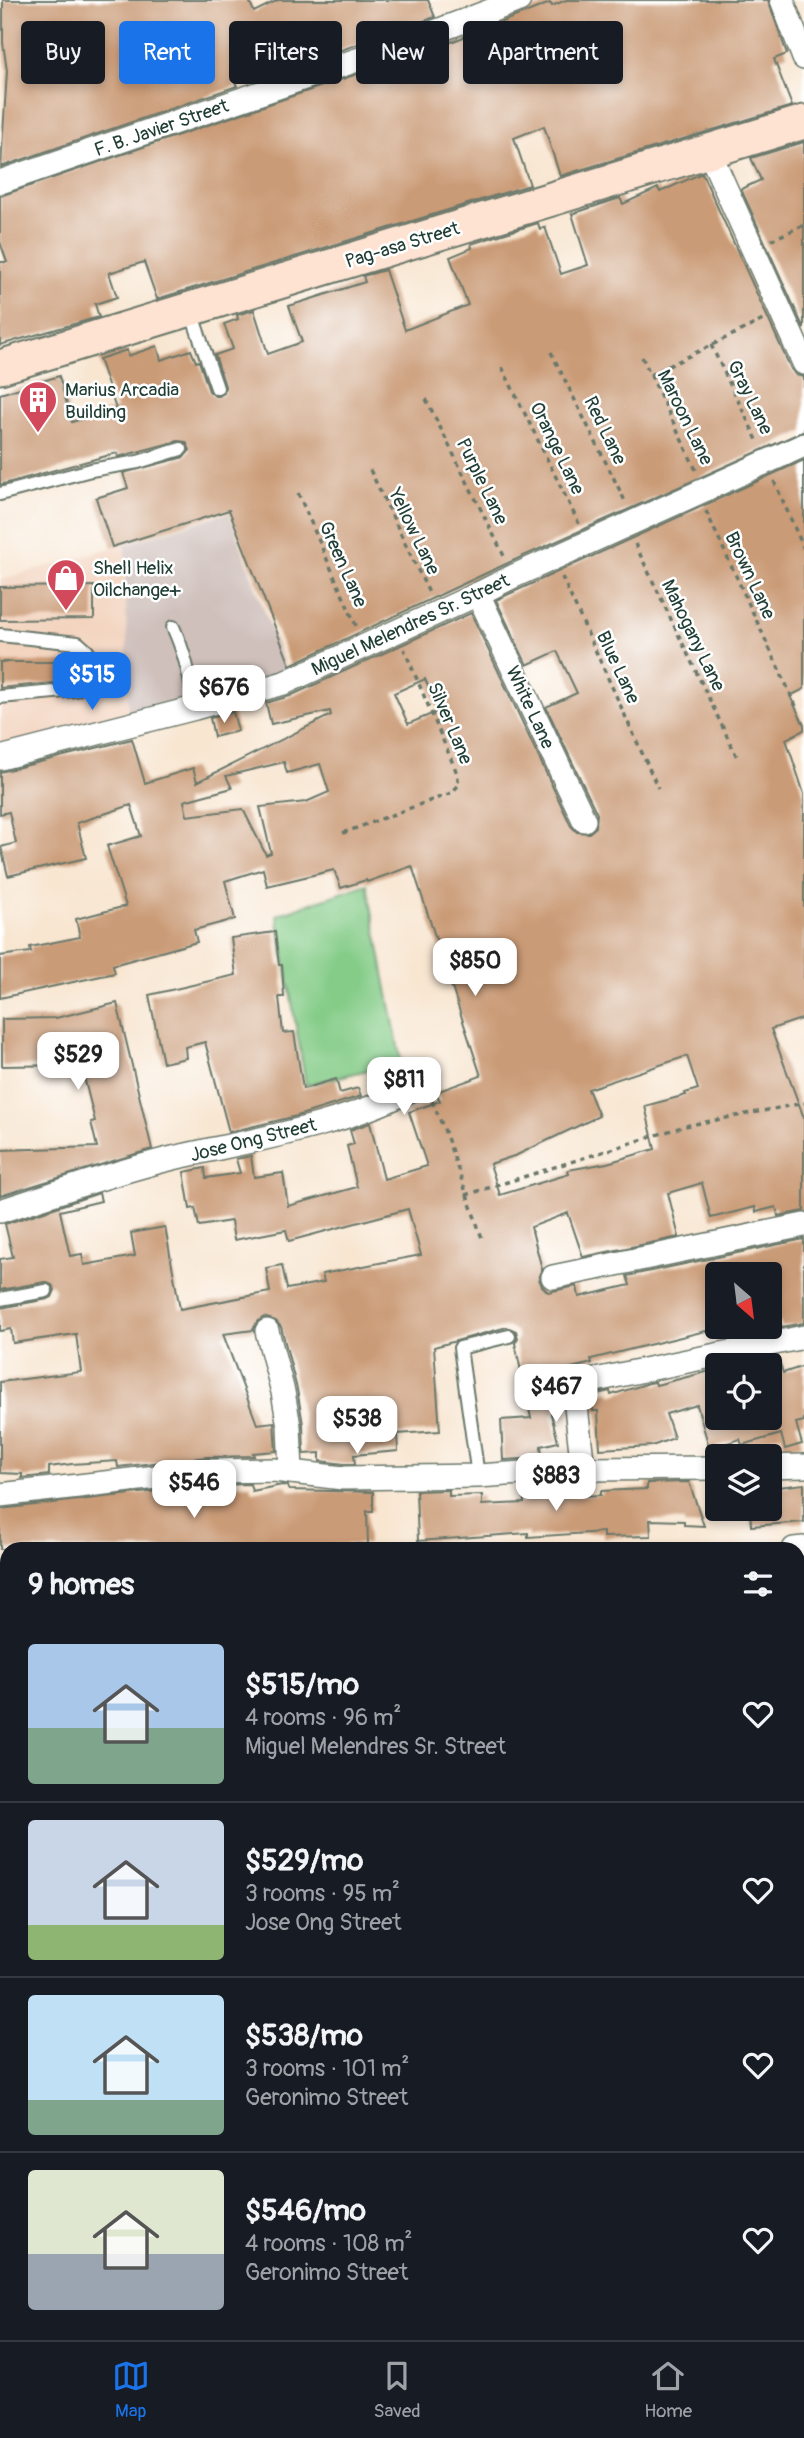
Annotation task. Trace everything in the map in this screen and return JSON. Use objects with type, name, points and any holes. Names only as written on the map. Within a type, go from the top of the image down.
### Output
[{"type":"street","name":"F. B. Javier Street","points":[[0,182],[395,47],[519,0]]},
{"type":"street","points":[[782,0],[804,58]]},
{"type":"street","name":"Pag-asa Street","points":[[0,367],[190,308],[302,268],[804,121]]},
{"type":"street","points":[[708,149],[804,363]]},
{"type":"street","name":"Miguel Melendres Sr. Street","points":[[0,758],[284,683],[804,444]]},
{"type":"street","name":"White Lane","points":[[478,594],[583,820]]},
{"type":"street","name":"Jose Ong Street","points":[[0,1212],[170,1159],[229,1148],[366,1110],[422,1084]]},
{"type":"street","points":[[553,1277],[804,1225]]},
{"type":"street","points":[[267,1331],[289,1426],[291,1472]]},
{"type":"street","points":[[583,1469],[574,1390],[576,1384],[804,1337]]},
{"type":"street","points":[[782,1466],[804,1465]]},
{"type":"street","points":[[0,1495],[209,1471],[291,1472],[342,1478],[478,1476],[583,1469],[705,1468]]},
{"type":"lane","points":[[190,308],[217,388]]},
{"type":"lane","points":[[0,494],[91,470],[138,462],[181,449]]},
{"type":"lane","points":[[173,627],[192,683],[195,708]]},
{"type":"lane","points":[[0,635],[78,643],[88,652],[88,673],[84,685],[76,690],[0,697]]},
{"type":"lane","points":[[0,1299],[46,1291]]},
{"type":"lane","points":[[478,1476],[460,1348],[509,1336]]},
{"type":"path","points":[[752,248],[804,225]]},
{"type":"path","points":[[650,375],[781,312]]},
{"type":"path","name":"Gray Lane","points":[[711,345],[760,446],[804,549]]},
{"type":"path","name":"Red Lane","points":[[551,352],[630,523]]},
{"type":"path","name":"Maroon Lane","points":[[642,357],[701,491]]},
{"type":"path","name":"Orange Lane","points":[[502,367],[588,542]]},
{"type":"path","name":"Purple Lane","points":[[426,399],[514,576]]},
{"type":"path","name":"Yellow Lane","points":[[370,470],[434,604]]},
{"type":"path","name":"Brown Lane","points":[[701,491],[796,706]]},
{"type":"path","name":"Green Lane","points":[[298,493],[364,646]]},
{"type":"path","name":"Mahogany Lane","points":[[630,523],[737,757]]},
{"type":"path","name":"Blue Lane","points":[[554,558],[658,788]]},
{"type":"path","name":"Silver Lane","points":[[343,833],[451,793],[460,783],[397,632]]},
{"type":"path","points":[[422,1084],[444,1129],[483,1241]]},
{"type":"path","points":[[466,1195],[685,1126],[804,1103]]},
{"type":"shaded area","points":[[229,512],[287,673],[128,716],[125,544]]},
{"type":"shaded area","points":[[125,544],[128,716],[0,749],[0,580]]},
{"type":"green space","points":[[367,884],[401,1062],[306,1085],[277,915]]},
{"type":"building","points":[[3,0],[249,0],[254,12],[278,0],[428,0],[435,17],[424,21],[356,21],[356,45],[342,50],[342,21],[229,21],[229,84],[237,86],[1,167],[7,71],[3,43]]},
{"type":"building","points":[[566,0],[768,0],[787,54],[774,59],[792,106],[560,176],[544,126],[514,138],[530,185],[157,299],[144,262],[109,273],[117,297],[95,304],[99,317],[0,345],[0,262],[7,262],[0,242],[0,196],[328,84],[342,84],[342,79],[356,74],[356,84],[449,84],[449,43],[463,37],[463,84],[623,84],[623,21],[504,21],[550,3],[552,6]]},
{"type":"building","points":[[804,142],[804,329],[741,189],[761,180],[751,158]]},
{"type":"building","points":[[702,173],[791,369],[796,375],[804,377],[804,431],[508,563],[290,665],[229,510],[112,547],[96,498],[128,488],[123,473],[184,457],[190,450],[186,442],[178,441],[118,457],[117,453],[0,485],[0,394],[59,376],[72,422],[116,409],[99,359],[127,350],[128,356],[157,346],[161,360],[191,350],[196,362],[199,361],[209,391],[219,396],[224,393],[225,386],[215,355],[233,349],[224,324],[238,319],[237,315],[254,310],[268,354],[302,342],[289,306],[365,282],[363,276],[385,270],[405,330],[468,305],[450,257],[472,248],[471,244],[538,223],[540,230],[545,227],[561,274],[588,265],[572,214],[620,198],[623,204],[658,188],[660,192]]},
{"type":"building","points":[[804,460],[804,689],[790,696],[804,730],[786,739],[804,794],[804,1018],[771,1029],[804,1118],[804,1211],[778,1216],[776,1207],[756,1212],[755,1207],[711,1218],[702,1183],[668,1193],[679,1237],[583,1257],[568,1213],[531,1227],[542,1269],[539,1279],[542,1286],[548,1292],[577,1286],[579,1297],[630,1285],[627,1276],[804,1239],[804,1323],[782,1327],[782,1262],[705,1262],[705,1331],[591,1359],[592,1363],[551,1373],[556,1390],[551,1391],[556,1413],[551,1414],[558,1442],[541,1446],[542,1458],[503,1460],[501,1420],[531,1418],[515,1343],[518,1338],[516,1331],[507,1327],[434,1347],[440,1431],[397,1434],[398,1451],[354,1455],[355,1464],[344,1464],[320,1461],[320,1453],[304,1454],[303,1424],[297,1389],[281,1327],[276,1321],[264,1317],[257,1322],[253,1330],[223,1334],[257,1424],[274,1422],[276,1451],[253,1453],[254,1456],[207,1457],[118,1467],[117,1461],[72,1464],[49,1467],[49,1475],[22,1478],[22,1474],[0,1473],[0,1382],[81,1372],[76,1334],[13,1343],[11,1329],[0,1331],[0,1308],[48,1299],[55,1290],[45,1282],[0,1290],[0,1259],[13,1257],[5,1224],[99,1193],[101,1201],[60,1211],[70,1256],[82,1254],[84,1265],[135,1256],[131,1233],[165,1227],[180,1309],[270,1292],[266,1268],[282,1265],[287,1289],[324,1282],[322,1274],[421,1255],[408,1209],[289,1241],[286,1230],[234,1240],[231,1221],[199,1226],[195,1208],[190,1209],[184,1172],[205,1168],[206,1178],[240,1173],[236,1159],[251,1156],[254,1177],[283,1173],[288,1206],[357,1187],[347,1146],[354,1144],[350,1130],[370,1123],[384,1179],[427,1166],[409,1112],[440,1101],[436,1092],[481,1076],[412,866],[341,888],[334,870],[267,886],[263,869],[225,881],[235,919],[194,930],[197,942],[113,965],[115,973],[0,998],[0,956],[31,952],[30,947],[80,937],[76,919],[126,906],[107,846],[141,836],[131,805],[77,823],[86,858],[8,876],[1,847],[16,843],[9,812],[0,814],[0,772],[132,739],[145,783],[193,768],[197,782],[331,715],[330,711],[271,724],[266,703],[290,696],[471,613],[571,826],[577,832],[589,833],[596,827],[597,814],[546,707],[577,693],[557,651],[527,665],[496,600]],"holes":[[[425,679],[439,711],[408,724],[394,693]],[[284,762],[287,773],[320,764],[329,792],[306,802],[260,807],[271,853],[266,855],[243,809],[187,816],[184,801],[232,788],[226,776]],[[687,1056],[698,1089],[645,1106],[655,1149],[607,1163],[568,1170],[569,1174],[500,1195],[490,1164],[517,1155],[599,1116],[588,1089]]]},
{"type":"building","points":[[94,586],[94,619],[0,620],[0,587]]},
{"type":"building","points":[[0,662],[73,662],[73,681],[0,688]]},
{"type":"building","points":[[233,712],[238,731],[214,737],[210,718]]},
{"type":"building","points":[[275,932],[279,965],[282,965],[284,997],[279,997],[283,1033],[294,1032],[303,1089],[336,1079],[340,1093],[358,1088],[361,1096],[297,1116],[229,1132],[205,1042],[185,1047],[186,1058],[163,1063],[149,995],[236,975],[231,938]]},
{"type":"building","points":[[117,1003],[152,1149],[0,1196],[0,1150],[97,1147],[91,1122],[95,1121],[81,1065],[2,1066],[2,1019],[56,1018]]},
{"type":"building","points":[[804,1366],[804,1421],[796,1423],[802,1444],[785,1449],[781,1434],[746,1444],[742,1444],[740,1439],[724,1444],[708,1444],[697,1405],[666,1414],[674,1438],[652,1446],[600,1449],[598,1411],[593,1411],[592,1395],[610,1391],[611,1395],[655,1382],[656,1385],[705,1372],[705,1430],[782,1430],[782,1370],[783,1373]]},
{"type":"building","points":[[689,1482],[704,1526],[684,1525],[684,1521],[650,1520],[651,1536],[603,1537],[603,1532],[528,1537],[528,1533],[418,1541],[416,1491],[449,1490],[449,1496],[482,1495],[482,1505],[524,1503],[523,1487],[560,1485],[561,1497],[601,1495],[601,1491],[647,1489],[647,1483]]},
{"type":"building","points":[[250,1484],[252,1491],[282,1485],[288,1486],[289,1490],[373,1492],[373,1511],[367,1511],[368,1542],[0,1542],[0,1509],[210,1485]]},
{"type":"building","points":[[804,1484],[804,1522],[751,1526],[751,1521],[782,1521],[782,1487]]},
{"type":"place","name":"Marius Arcadia Building","points":[[38,434]]},
{"type":"place","name":"Shell Helix Oilchange+","points":[[66,612]]}]
